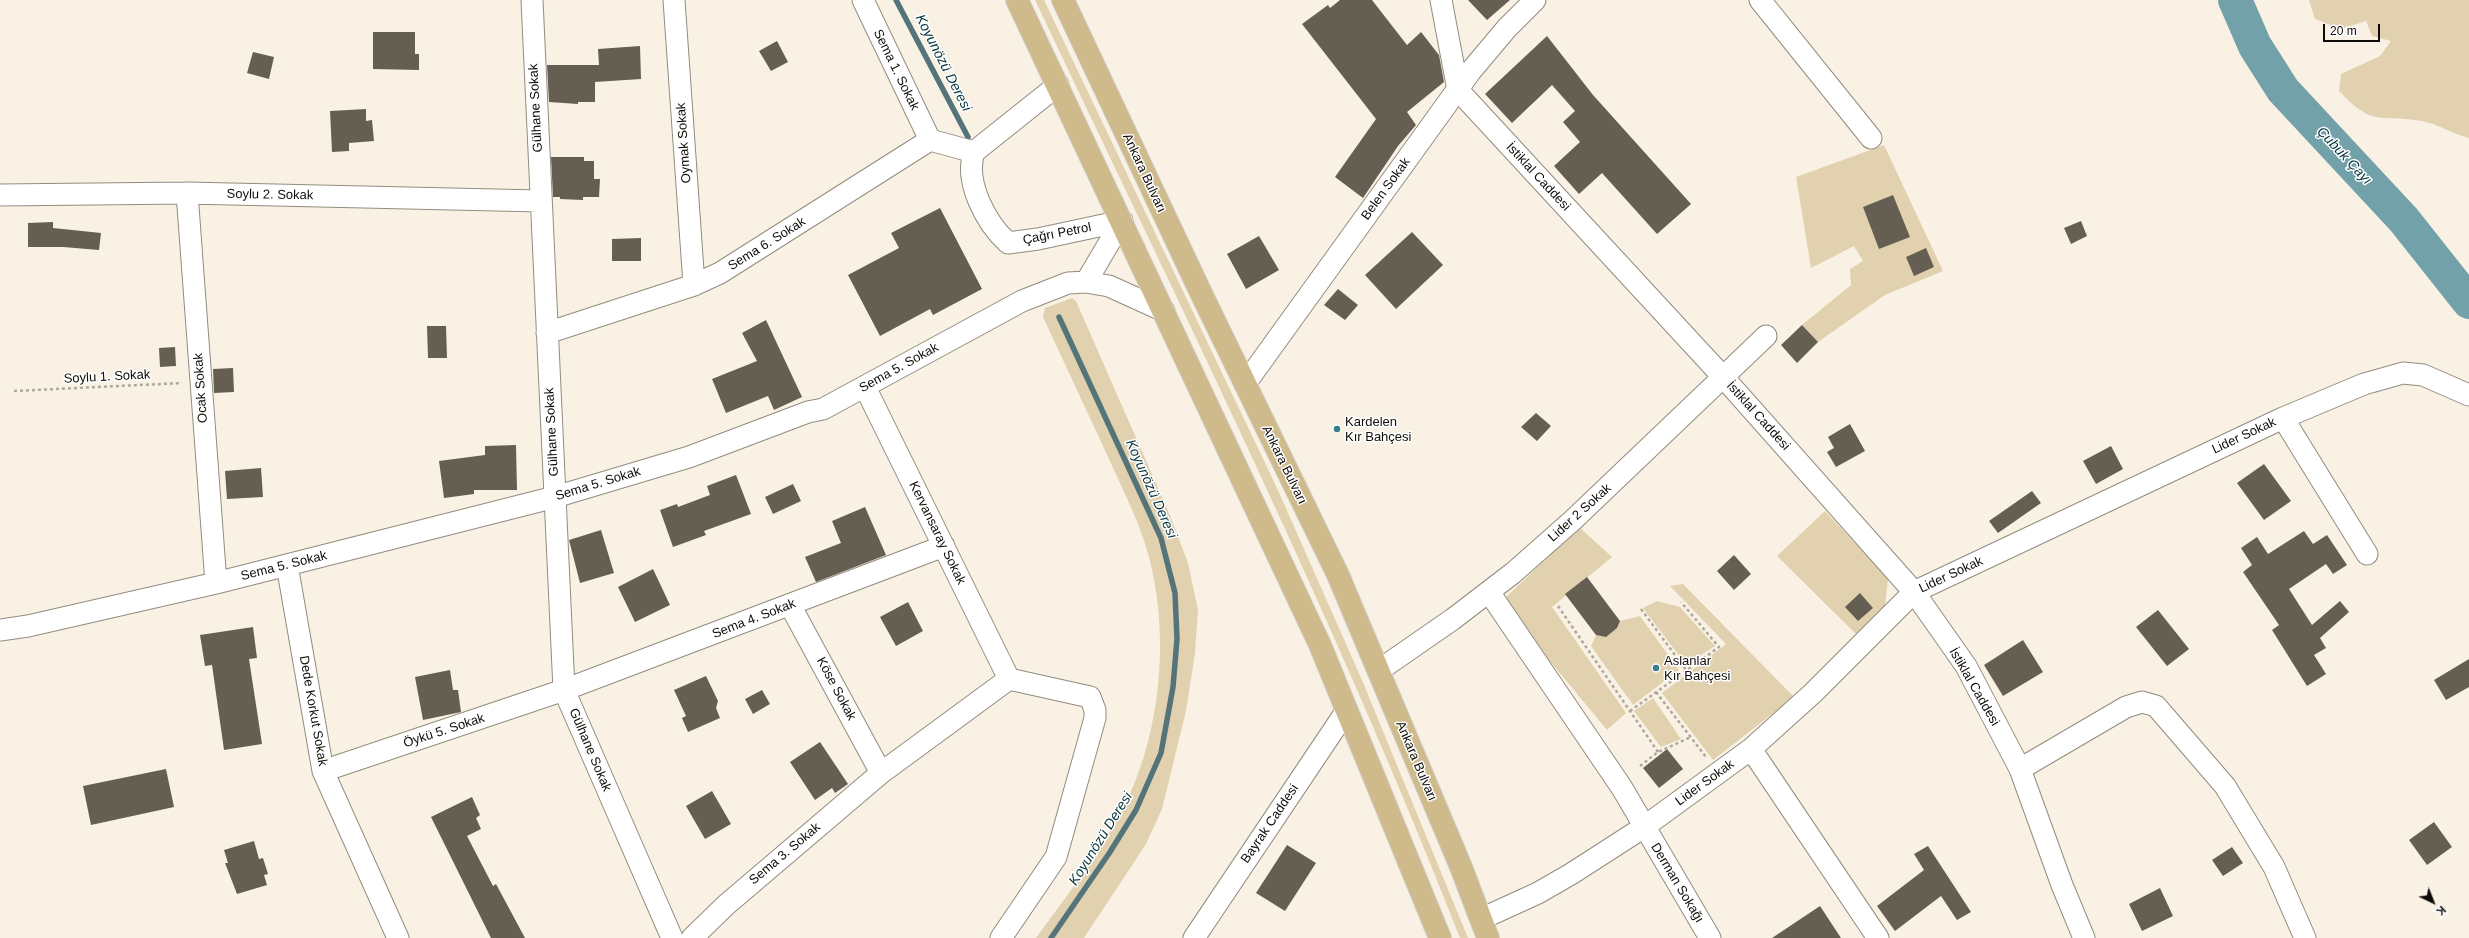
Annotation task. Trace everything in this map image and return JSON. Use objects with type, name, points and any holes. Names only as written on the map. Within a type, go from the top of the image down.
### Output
[{"type":"main road","points":[[1017,0],[1320,645],[1440,938]]},
{"type":"main road","name":"Ankara Bulvarı","points":[[1063,0],[1245,384],[1338,575],[1485,928]]},
{"type":"street","name":"Gülhane Sokak","points":[[532,0],[540,201],[564,690],[672,938]]},
{"type":"street","name":"Oymak Sokak","points":[[674,0],[694,285]]},
{"type":"street","name":"Sema 1. Sokak","points":[[863,0],[930,140]]},
{"type":"street","points":[[1441,0],[1458,90]]},
{"type":"street","name":"Belen Sokak","points":[[1245,384],[1458,90],[1507,28],[1534,0]]},
{"type":"street","points":[[1760,0],[1871,138]]},
{"type":"street","points":[[930,140],[974,152],[1058,85]]},
{"type":"street","name":"İstiklal Caddesi","points":[[1458,90],[1724,378],[1914,592],[1966,666],[2020,770],[2062,885],[2084,938]]},
{"type":"street","name":"Sema 6. Sokak","points":[[547,334],[694,285],[720,273],[930,140]]},
{"type":"street","name":"Çağrı Petrol","points":[[974,152],[970,164],[972,178],[986,214],[998,234],[1008,243],[1038,239],[1122,221]]},
{"type":"street","name":"Soylu 2. Sokak","points":[[0,195],[187,193],[540,201]]},
{"type":"street","name":"Ocak Sokak","points":[[187,193],[216,583]]},
{"type":"street","points":[[1086,282],[1122,221]]},
{"type":"street","name":"Sema 5. Sokak","points":[[0,630],[28,626],[216,583],[555,497],[689,457],[808,412],[823,409],[1022,301],[1068,283],[1086,282],[1122,291],[1164,311]]},
{"type":"street","name":"Lider 2 Sokak","points":[[1378,670],[1489,592],[1573,520],[1724,378],[1766,336]]},
{"type":"street","name":"Lider Sokak","points":[[1485,928],[1544,889],[1644,828],[1751,749],[1813,693],[1914,592],[2283,418],[2364,384],[2403,373],[2423,375],[2469,395]]},
{"type":"street","name":"Kervansaray Sokak","points":[[865,387],[1009,679]]},
{"type":"street","points":[[2283,418],[2367,554]]},
{"type":"street","name":"Sema 4. Sokak","points":[[564,690],[944,546]]},
{"type":"street","name":"Dede Korkut Sokak","points":[[287,565],[323,771],[398,938]]},
{"type":"street","name":"Derman Sokağı","points":[[1489,592],[1622,788],[1644,828],[1710,938]]},
{"type":"street","name":"Köse Sokak","points":[[790,605],[881,774]]},
{"type":"street","points":[[1001,938],[1056,857],[1095,718],[1095,710],[1090,696],[1009,679]]},
{"type":"street","name":"Sema 3. Sokak","points":[[692,938],[726,905],[881,774],[1009,679]]},
{"type":"street","name":"Öykü 5. Sokak","points":[[323,771],[564,690]]},
{"type":"street","points":[[2020,770],[2126,706],[2142,702],[2156,706],[2225,786],[2274,867],[2305,938]]},
{"type":"street","name":"Bayrak Caddesi","points":[[1194,938],[1347,710]]},
{"type":"street","points":[[1751,749],[1878,938]]},
{"type":"path","name":"Soylu 1. Sokak","points":[[14,391],[201,382]]},
{"type":"path","points":[[1630,711],[1719,647],[1681,602]]},
{"type":"path","points":[[1558,606],[1658,752]]},
{"type":"path","points":[[1641,608],[1686,670]]},
{"type":"path","points":[[1656,692],[1719,773]]},
{"type":"path","points":[[1640,766],[1658,752],[1691,737]]},
{"type":"shaded area","points":[[1035,0],[1044,0],[1277,488],[1362,680],[1468,938],[1460,938],[1362,700],[1256,465]]},
{"type":"shaded area","points":[[2309,0],[2469,0],[2469,138],[2434,124],[2422,121],[2369,115],[2351,103],[2339,91],[2341,74],[2380,56],[2391,41],[2372,36],[2366,21],[2341,29],[2315,19]]},
{"type":"shaded area","points":[[1884,145],[1943,271],[1885,295],[1818,342],[1802,325],[1851,285],[1850,269],[1863,261],[1854,246],[1811,268],[1796,177]]},
{"type":"shaded area","points":[[1072,298],[1076,301],[1169,513],[1188,563],[1198,610],[1195,653],[1186,711],[1162,809],[1146,844],[1084,938],[1036,938],[1074,887],[1098,851],[1129,796],[1140,770],[1148,742],[1154,714],[1160,655],[1160,626],[1157,598],[1149,555],[1128,499],[1043,317],[1045,308]]},
{"type":"shaded area","points":[[1825,511],[1888,579],[1885,606],[1858,636],[1777,556]]},
{"type":"shaded area","points":[[1579,527],[1612,557],[1552,607],[1626,713],[1607,730],[1501,602]]},
{"type":"shaded area","points":[[1683,584],[1794,697],[1713,760],[1662,693],[1726,644],[1670,586]]},
{"type":"shaded area","points":[[1657,601],[1680,607],[1715,646],[1686,665],[1643,608]]},
{"type":"shaded area","points":[[1640,616],[1679,670],[1633,705],[1591,646],[1596,635],[1606,636],[1617,628],[1620,621]]},
{"type":"shaded area","points":[[1653,698],[1681,739],[1661,747],[1634,711]]},
{"type":"building","points":[[1340,0],[1372,0],[1407,45],[1421,32],[1439,55],[1444,82],[1407,112],[1416,125],[1398,146],[1363,198],[1335,177],[1376,119],[1302,24],[1328,5],[1330,8]]},
{"type":"building","points":[[1468,0],[1510,0],[1487,20]]},
{"type":"building","points":[[373,32],[415,32],[415,54],[419,54],[419,70],[373,69]]},
{"type":"building","points":[[1547,36],[1593,95],[1691,204],[1657,234],[1602,173],[1579,194],[1554,166],[1580,142],[1563,122],[1575,111],[1552,85],[1512,123],[1485,94]]},
{"type":"building","points":[[777,41],[788,62],[771,71],[759,51]]},
{"type":"building","points":[[640,46],[641,79],[595,82],[595,102],[578,102],[578,104],[549,102],[547,65],[599,65],[598,49]]},
{"type":"building","points":[[253,52],[274,57],[269,79],[247,73]]},
{"type":"building","points":[[366,109],[366,121],[372,120],[374,141],[349,143],[349,151],[332,152],[330,111]]},
{"type":"building","points":[[551,157],[584,157],[584,161],[594,161],[594,179],[600,179],[599,197],[583,197],[583,200],[560,199],[560,197],[553,197]]},
{"type":"building","points":[[1893,195],[1910,237],[1879,249],[1863,207]]},
{"type":"building","points":[[940,208],[982,289],[933,315],[930,309],[880,336],[848,275],[899,248],[891,233]]},
{"type":"building","points":[[2081,221],[2087,236],[2071,244],[2064,228]]},
{"type":"building","points":[[53,222],[53,228],[101,233],[99,250],[63,247],[28,247],[28,223]]},
{"type":"building","points":[[1412,232],[1443,265],[1396,309],[1365,275]]},
{"type":"building","points":[[1259,236],[1279,270],[1246,289],[1227,254]]},
{"type":"building","points":[[641,238],[641,261],[612,261],[612,239]]},
{"type":"building","points":[[1926,248],[1934,267],[1914,276],[1906,257]]},
{"type":"building","points":[[1338,289],[1358,305],[1345,320],[1324,305]]},
{"type":"building","points":[[766,320],[802,397],[774,410],[768,396],[726,413],[712,379],[757,361],[742,333]]},
{"type":"building","points":[[1802,325],[1818,342],[1797,363],[1781,345]]},
{"type":"building","points":[[427,326],[446,326],[447,358],[428,358]]},
{"type":"building","points":[[175,347],[176,366],[160,367],[159,348]]},
{"type":"building","points":[[233,368],[234,392],[214,393],[213,369]]},
{"type":"building","points":[[1536,413],[1551,426],[1537,441],[1521,427]]},
{"type":"building","points":[[1850,424],[1865,451],[1836,467],[1827,452],[1834,448],[1828,437]]},
{"type":"building","points":[[516,445],[517,490],[474,490],[474,494],[444,498],[439,461],[485,455],[485,446]]},
{"type":"building","points":[[2111,446],[2123,469],[2096,484],[2083,461]]},
{"type":"building","points":[[2264,464],[2291,501],[2264,520],[2237,483]]},
{"type":"building","points":[[261,468],[263,497],[227,499],[225,471]]},
{"type":"building","points":[[736,475],[751,514],[704,531],[706,535],[673,547],[660,510],[677,504],[678,507],[710,495],[707,486]]},
{"type":"building","points":[[793,484],[801,501],[773,514],[765,497]]},
{"type":"building","points":[[2032,491],[2041,503],[1998,533],[1989,521]]},
{"type":"building","points":[[865,507],[886,555],[816,582],[805,557],[841,543],[832,521]]},
{"type":"building","points":[[601,530],[614,573],[580,583],[569,540]]},
{"type":"building","points":[[2304,531],[2313,544],[2327,535],[2347,565],[2333,574],[2326,564],[2289,589],[2312,625],[2340,601],[2349,612],[2320,638],[2326,648],[2314,655],[2326,674],[2307,686],[2272,630],[2279,625],[2243,572],[2252,565],[2241,548],[2257,537],[2268,554]]},
{"type":"building","points":[[1734,555],[1751,574],[1734,590],[1717,571]]},
{"type":"building","points":[[653,569],[670,605],[635,622],[618,587]]},
{"type":"building","points":[[1587,577],[1620,621],[1617,628],[1606,637],[1596,635],[1565,594]]},
{"type":"building","points":[[1860,593],[1873,608],[1858,621],[1845,607]]},
{"type":"building","points":[[908,602],[923,631],[896,646],[880,617]]},
{"type":"building","points":[[2158,610],[2189,649],[2167,666],[2136,627]]},
{"type":"building","points":[[253,627],[257,658],[249,659],[262,744],[224,750],[212,665],[205,666],[200,635]]},
{"type":"building","points":[[2023,640],[2043,672],[2003,696],[1984,665]]},
{"type":"building","points":[[2469,659],[2469,687],[2446,700],[2434,680]]},
{"type":"building","points":[[450,670],[453,690],[458,690],[461,712],[423,720],[415,677]]},
{"type":"building","points":[[706,676],[718,701],[716,708],[720,718],[688,732],[682,718],[686,716],[674,690]]},
{"type":"building","points":[[762,690],[770,704],[753,714],[745,699]]},
{"type":"building","points":[[820,742],[848,784],[835,793],[832,788],[815,800],[790,762]]},
{"type":"building","points":[[1667,749],[1683,769],[1659,788],[1643,768]]},
{"type":"building","points":[[166,769],[174,807],[91,825],[83,786]]},
{"type":"building","points":[[712,791],[731,824],[705,839],[686,806]]},
{"type":"building","points":[[472,797],[480,815],[476,818],[481,829],[467,836],[493,886],[496,884],[525,938],[491,938],[431,817]]},
{"type":"building","points":[[2434,822],[2452,847],[2427,865],[2409,840]]},
{"type":"building","points":[[254,841],[259,859],[263,858],[268,874],[264,875],[267,885],[237,894],[225,863],[228,863],[224,850]]},
{"type":"building","points":[[1287,845],[1316,863],[1285,911],[1256,893]]},
{"type":"building","points":[[1928,846],[1971,912],[1957,920],[1941,896],[1895,931],[1877,906],[1924,870],[1914,854]]},
{"type":"building","points":[[2232,847],[2243,863],[2223,876],[2212,860]]},
{"type":"building","points":[[2160,888],[2173,916],[2142,931],[2129,904]]},
{"type":"building","points":[[1820,906],[1841,938],[1772,938]]},
{"type":"waterway","name":"Koyunözü Deresi","points":[[896,0],[968,137]]},
{"type":"waterway","name":"Çubuk Çayı","points":[[2235,0],[2255,46],[2283,90],[2404,220],[2469,302]]},
{"type":"waterway","name":"Koyunözü Deresi","points":[[1051,938],[1110,852],[1136,810],[1161,753],[1173,687],[1177,639],[1175,593],[1161,538],[1059,317]]},
{"type":"place","name":"Kardelen Kır Bahçesi","points":[[1337,429]]},
{"type":"place","name":"Aslanlar Kır Bahçesi","points":[[1656,668]]}]
